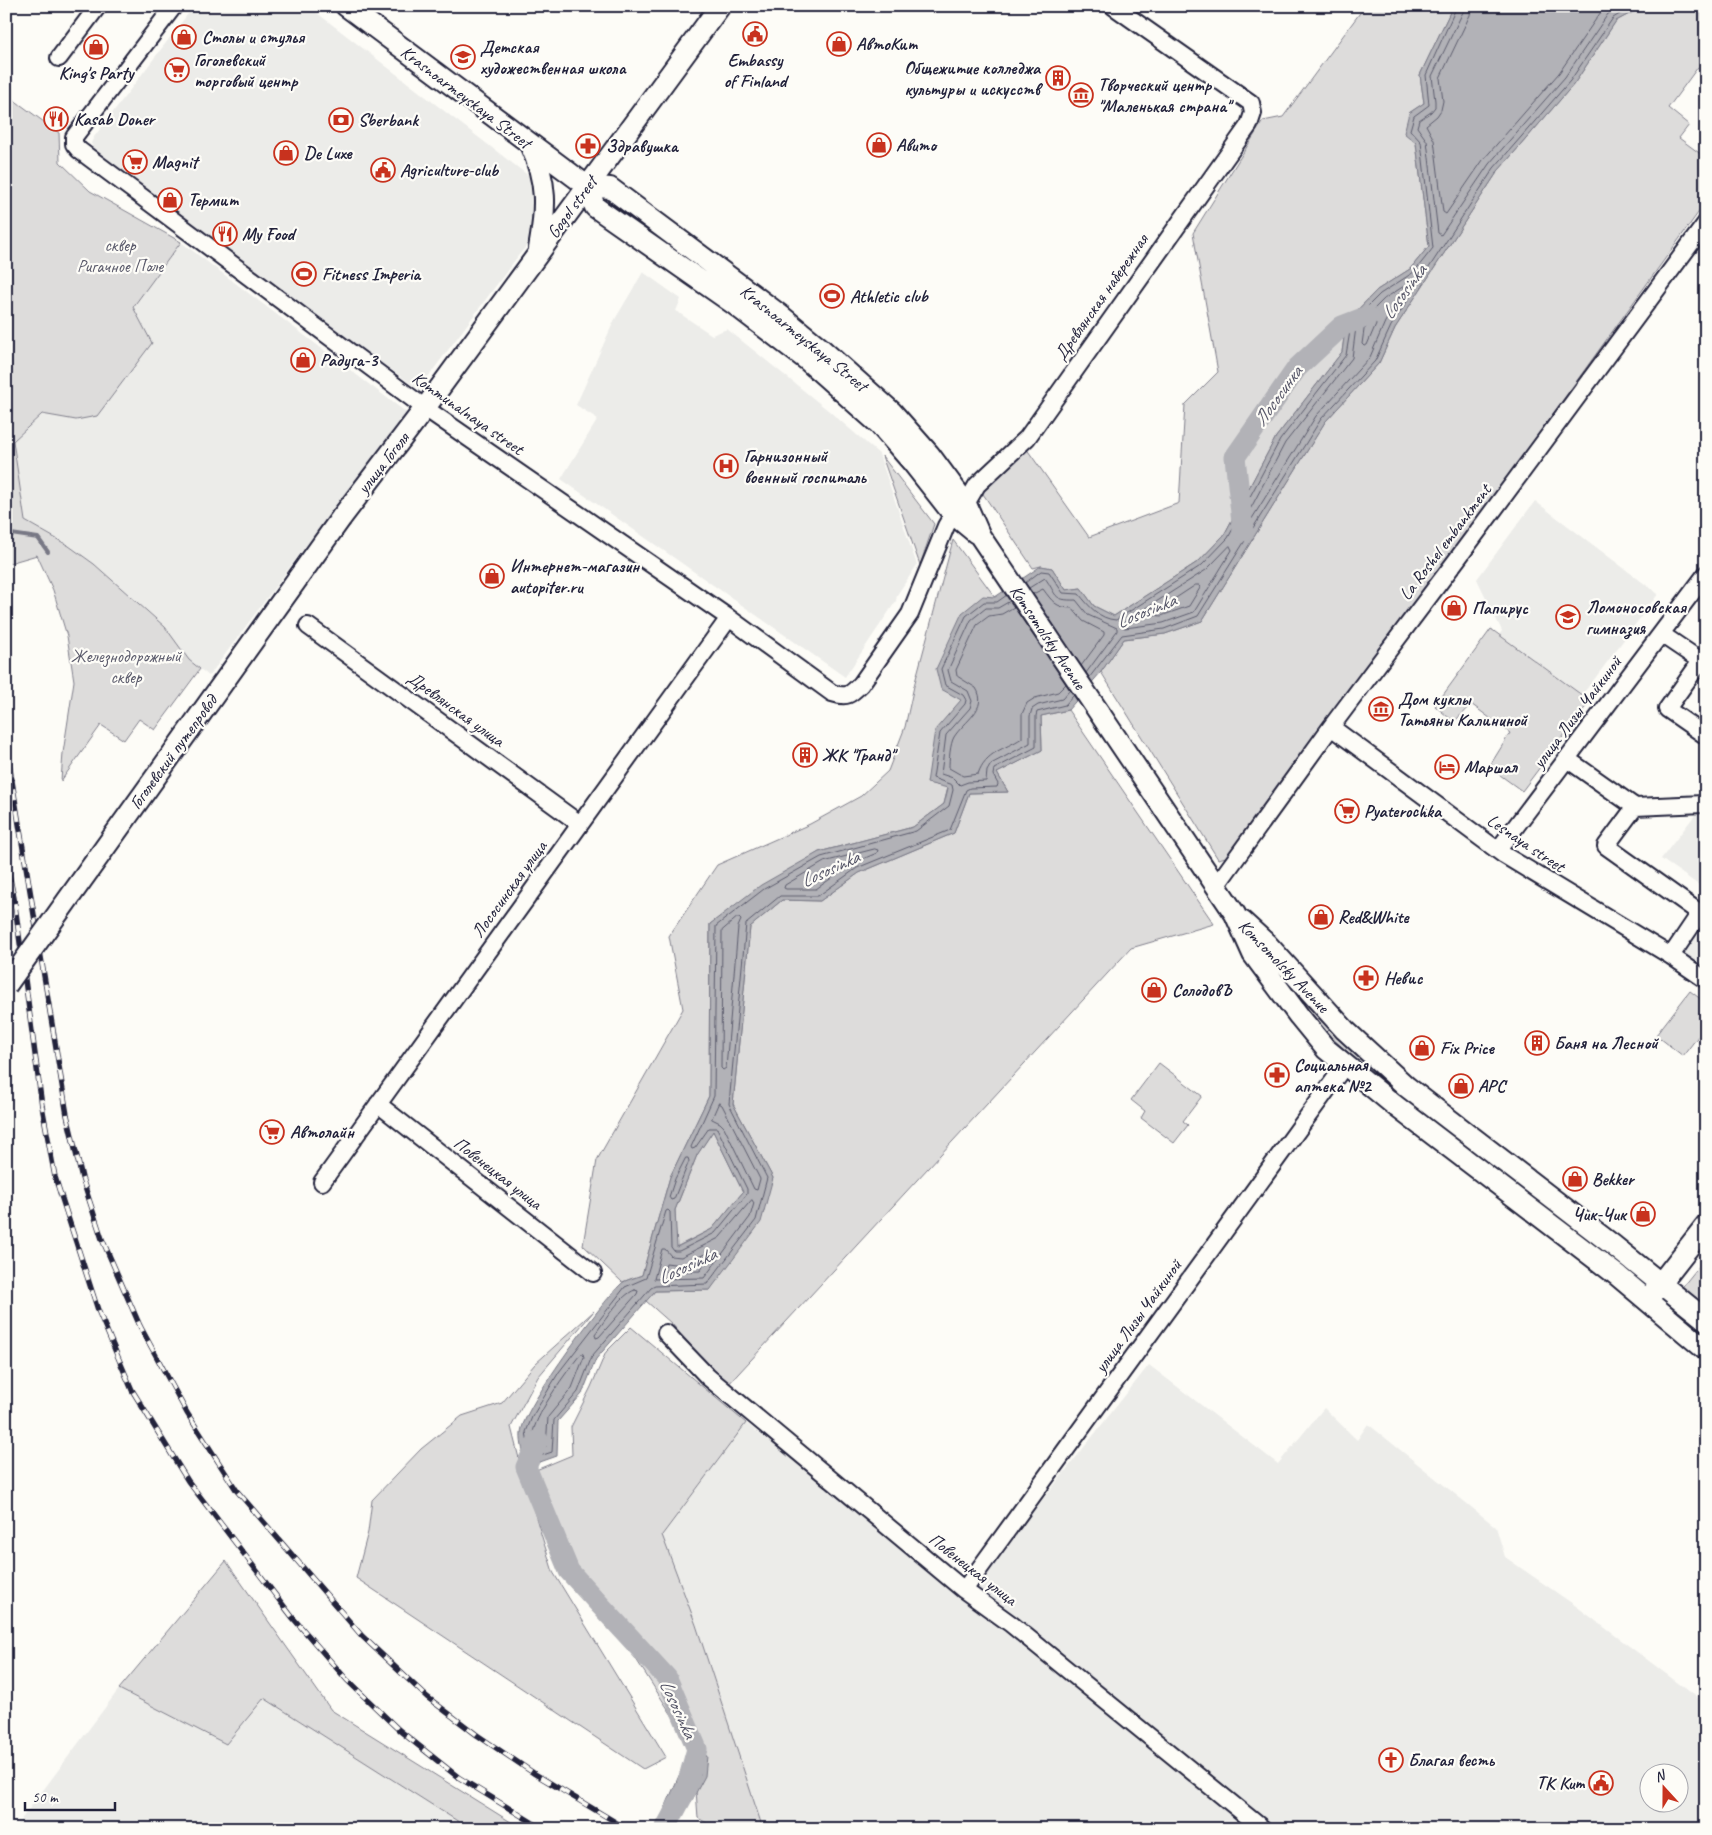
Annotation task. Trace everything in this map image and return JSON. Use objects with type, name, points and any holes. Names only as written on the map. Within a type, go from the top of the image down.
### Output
[{"type":"main road","name":"Krasnoarmeyskaya Street","points":[[346,6],[587,186],[610,188],[745,288],[813,342],[892,412],[929,454],[959,509],[992,553]]},
{"type":"main road","name":"Gogol street","points":[[425,408],[720,6]]},
{"type":"main road","points":[[530,144],[537,161],[545,198],[545,215],[538,254]]},
{"type":"main road","name":"улица Гоголя","points":[[340,518],[425,408]]},
{"type":"main road","name":"Гоголевский путепровод","points":[[6,986],[340,518]]},
{"type":"main road","name":"Komsomolsky Avenue","points":[[992,553],[1235,914],[1253,954],[1326,1050],[1345,1065]]},
{"type":"main road","name":"Komsomolsky Avenue","points":[[1235,914],[1266,943],[1344,1030],[1407,1087],[1614,1246],[1660,1284]]},
{"type":"main road","points":[[1345,1065],[1647,1300],[1706,1350]]},
{"type":"main road","points":[[1647,1300],[1706,1225]]},
{"type":"main road","points":[[1660,1284],[1706,1320]]},
{"type":"street","points":[[59,58],[98,6]]},
{"type":"street","name":"Kommunalnaya street","points":[[174,6],[74,136],[74,144],[79,150],[425,408],[729,618],[832,693],[843,696]]},
{"type":"street","name":"Древлянская набережная","points":[[843,696],[851,694],[861,684],[910,614],[946,526],[977,485],[1027,438],[1249,125],[1253,113],[1251,103],[1113,6]]},
{"type":"street","name":"La Roshel embankment","points":[[1216,886],[1331,727],[1706,223]]},
{"type":"street","name":"улица Лизы Чайкиной","points":[[1498,850],[1706,574]]},
{"type":"street","name":"Лососинская улица","points":[[322,1182],[729,618]]},
{"type":"street","name":"Древлянская улица","points":[[308,626],[580,824]]},
{"type":"street","points":[[1661,634],[1701,661],[1667,709],[1706,736]]},
{"type":"street","name":"Lesnaya street","points":[[1331,727],[1498,850],[1671,956],[1706,980]]},
{"type":"street","points":[[1567,759],[1635,807],[1704,804],[1706,802]]},
{"type":"street","points":[[1635,807],[1606,846],[1700,912],[1671,956]]},
{"type":"street","points":[[1290,1004],[1307,988]]},
{"type":"street","name":"улица Лизы Чайкиной","points":[[964,1590],[1345,1065]]},
{"type":"street","name":"Повенецкая улица","points":[[378,1104],[593,1273]]},
{"type":"street","name":"Повенецкая улица","points":[[666,1332],[708,1377],[964,1590],[1011,1624],[1263,1829]]},
{"type":"shaded area","points":[[194,6],[308,6],[534,180],[536,235],[518,256],[419,389],[238,263],[94,150],[91,143],[94,137]]},
{"type":"shaded area","points":[[181,242],[411,416],[304,548],[209,676],[189,660],[165,627],[94,564],[69,546],[25,521],[13,441],[42,414],[76,420],[133,307]]},
{"type":"shaded area","name":"Гарнизонный военный госпиталь","points":[[643,272],[681,299],[676,311],[712,335],[727,329],[879,454],[917,565],[897,595],[896,601],[845,677],[561,479],[598,419],[576,405],[614,321]]},
{"type":"shaded area","name":"Ломоносовская гимназия","points":[[1535,501],[1658,594],[1539,749],[1458,691],[1502,631],[1477,579]]},
{"type":"shaded area","points":[[1698,811],[1706,816],[1706,890],[1661,859]]},
{"type":"shaded area","points":[[1706,919],[1706,972],[1690,961],[1684,950]]},
{"type":"shaded area","points":[[1149,1365],[1278,1464],[1324,1408],[1357,1440],[1368,1424],[1496,1527],[1505,1557],[1576,1606],[1706,1704],[1706,1829],[763,1829],[696,1625],[662,1535],[746,1423],[965,1598]]},
{"type":"shaded area","points":[[119,1689],[226,1744],[264,1698],[470,1829],[14,1829]]},
{"type":"green space","points":[[1365,6],[1453,6],[1420,75],[1424,103],[1409,113],[1416,143],[1429,246],[1410,269],[1377,290],[1342,326],[1345,330],[1342,352],[1276,437],[1224,535],[1199,561],[1114,616],[1094,606],[1081,588],[1066,590],[1052,568],[1041,566],[1033,568],[977,485],[1026,448],[1089,537],[1179,503],[1185,405],[1218,372],[1193,233],[1263,121],[1283,117]]},
{"type":"green space","points":[[1644,6],[1706,6],[1706,67],[1698,67],[1668,108],[1689,125],[1679,138],[1706,158],[1706,202],[1234,855],[1218,859],[1101,672],[1124,639],[1165,634],[1202,621],[1325,422],[1379,363],[1395,328],[1498,171],[1574,84],[1616,21]]},
{"type":"green space","name":"сквер Ригачное Поле","points":[[6,94],[59,133],[60,162],[90,191],[181,242],[133,307],[152,343],[97,416],[76,420],[42,414],[13,441],[25,521],[69,546],[94,564],[165,627],[189,660],[200,669],[155,730],[139,719],[124,740],[101,725],[61,781],[63,753],[74,681],[67,636],[53,590],[37,555],[6,564]]},
{"type":"green space","points":[[882,456],[934,524],[920,565]]},
{"type":"green space","points":[[953,540],[995,597],[962,700],[944,804],[913,827],[819,852],[710,924],[709,1096],[670,1177],[642,1275],[622,1282],[583,1245],[597,1160],[683,1009],[669,936],[717,865],[810,824],[861,796],[888,771],[905,727]]},
{"type":"green space","points":[[1491,629],[1590,701],[1522,791],[1489,767],[1510,733],[1471,704],[1454,722],[1435,706]]},
{"type":"green space","points":[[1068,710],[1214,924],[1131,948],[726,1387],[672,1324],[646,1301],[655,1291],[710,1290],[773,1178],[733,1104],[750,927],[782,900],[820,901],[859,873],[954,833],[969,793],[1008,792],[997,773],[1042,750],[1041,716]]},
{"type":"green space","points":[[1690,991],[1706,1003],[1706,1026],[1683,1056],[1656,1035]]},
{"type":"green space","points":[[1305,1002],[1334,1034],[1408,1100],[1408,1103],[1405,1103],[1331,1037],[1302,1005]]},
{"type":"green space","points":[[1159,1063],[1202,1096],[1183,1121],[1188,1125],[1174,1143],[1141,1118],[1145,1111],[1131,1100]]},
{"type":"green space","points":[[713,1131],[743,1192],[712,1229],[676,1247],[675,1210],[697,1155]]},
{"type":"green space","points":[[1700,1265],[1706,1266],[1706,1310],[1679,1291]]},
{"type":"green space","points":[[594,1311],[538,1377],[511,1427],[526,1486],[553,1572],[666,1757],[643,1769],[356,1578],[368,1532],[372,1500],[421,1449],[462,1416],[502,1403],[535,1364]]},
{"type":"green space","points":[[631,1327],[746,1423],[662,1535],[696,1625],[763,1829],[717,1829],[698,1818],[693,1748],[577,1567],[536,1470],[572,1455],[571,1427],[606,1352]]},
{"type":"green space","points":[[226,1561],[331,1710],[522,1829],[470,1829],[264,1698],[226,1744],[119,1689]]},
{"type":"water","points":[[1453,6],[1644,6],[1616,21],[1574,84],[1498,171],[1395,328],[1379,363],[1325,422],[1202,621],[1165,634],[1124,639],[1101,672],[1068,710],[1041,716],[1042,750],[997,773],[1008,792],[969,793],[954,833],[859,873],[820,901],[782,900],[750,927],[733,1104],[773,1178],[761,1222],[710,1290],[655,1291],[596,1359],[582,1394],[558,1421],[557,1456],[526,1467],[521,1437],[525,1420],[548,1380],[597,1312],[621,1284],[642,1275],[670,1177],[709,1096],[710,924],[761,885],[819,852],[913,827],[944,804],[948,788],[927,783],[935,730],[961,700],[941,689],[936,669],[962,613],[983,596],[995,597],[1041,566],[1052,568],[1066,590],[1081,588],[1094,606],[1114,616],[1199,561],[1224,535],[1276,437],[1342,352],[1345,330],[1342,326],[1377,290],[1410,269],[1429,246],[1416,143],[1404,133],[1409,113],[1424,103],[1420,75]],"holes":[[[713,1131],[743,1192],[712,1229],[677,1247],[675,1210],[697,1155]]]},
{"type":"water","points":[[688,1752],[707,1756],[705,1776],[691,1802],[683,1808],[677,1829],[656,1829],[681,1771]]},
{"type":"waterway","name":"Лососинка","points":[[1243,531],[1235,457],[1297,368],[1342,326],[1368,316]]},
{"type":"waterway","points":[[6,531],[11,534],[38,538],[48,552]]},
{"type":"waterway","name":"Lososinka","points":[[538,1440],[526,1467],[569,1571],[667,1678],[697,1749],[685,1792],[665,1829]]},
{"type":"railway","points":[[6,745],[67,1115],[82,1178],[102,1239],[140,1326],[187,1413],[237,1491],[362,1636],[427,1697],[477,1735],[535,1774],[627,1829]]},
{"type":"railway","points":[[6,860],[14,898],[42,1106],[55,1177],[98,1310],[132,1390],[188,1481],[293,1618],[347,1680],[399,1730],[458,1777],[543,1829]]},
{"type":"place","name":"Embassy of Finland","points":[[755,34]]},
{"type":"place","name":"Столы и стулья","points":[[184,37]]},
{"type":"place","name":"АвтоКит","points":[[839,44]]},
{"type":"place","name":"King's Party","points":[[96,47]]},
{"type":"place","name":"Детская художественная школа","points":[[463,57]]},
{"type":"place","name":"Гоголевский торговый центр","points":[[177,70]]},
{"type":"place","name":"Общежитие колледжа культуры и искусств","points":[[1058,78]]},
{"type":"place","name":"Творческий центр \"Маленькая страна\"","points":[[1081,95]]},
{"type":"place","name":"Kasab Doner","points":[[56,119]]},
{"type":"place","name":"Sberbank","points":[[341,120]]},
{"type":"place","name":"Авито","points":[[879,145]]},
{"type":"place","name":"Здравушка","points":[[588,146]]},
{"type":"place","name":"De Luxe","points":[[286,153]]},
{"type":"place","name":"Magnit","points":[[135,162]]},
{"type":"place","name":"Agriculture-club","points":[[383,170]]},
{"type":"place","name":"Термит","points":[[170,200]]},
{"type":"place","name":"My Food","points":[[225,234]]},
{"type":"place","name":"Fitness Imperia","points":[[304,274]]},
{"type":"place","name":"Athletic club","points":[[832,296]]},
{"type":"place","name":"Радуга-3","points":[[303,360]]},
{"type":"place","name":"Гарнизонный военный госпиталь","points":[[726,466]]},
{"type":"place","name":"Интернет-магазин autopiter.ru","points":[[492,576]]},
{"type":"place","name":"Папирус","points":[[1454,608]]},
{"type":"place","name":"Ломоносовская гимназия","points":[[1568,617]]},
{"type":"place","name":"Дом куклы Татьяны Калининой","points":[[1381,709]]},
{"type":"place","name":"ЖК \"Гранд\"","points":[[805,755]]},
{"type":"place","name":"Маршал","points":[[1447,767]]},
{"type":"place","name":"Pyaterochka","points":[[1347,811]]},
{"type":"place","name":"Red&White","points":[[1321,917]]},
{"type":"place","name":"Невис","points":[[1366,978]]},
{"type":"place","name":"СолодовЪ","points":[[1154,990]]},
{"type":"place","name":"Баня на Лесной","points":[[1537,1043]]},
{"type":"place","name":"Fix Price","points":[[1422,1048]]},
{"type":"place","name":"Социальная аптека №2","points":[[1277,1075]]},
{"type":"place","name":"АРС","points":[[1461,1086]]},
{"type":"place","name":"Автолайн","points":[[272,1132]]},
{"type":"place","name":"Bekker","points":[[1575,1179]]},
{"type":"place","name":"Чик-Чик","points":[[1643,1214]]},
{"type":"place","name":"Благая весть","points":[[1391,1760]]},
{"type":"place","name":"ТК Кит","points":[[1601,1783]]},
{"type":"park label","name":"Железнодорожный сквер","points":[[126,666]]}]
